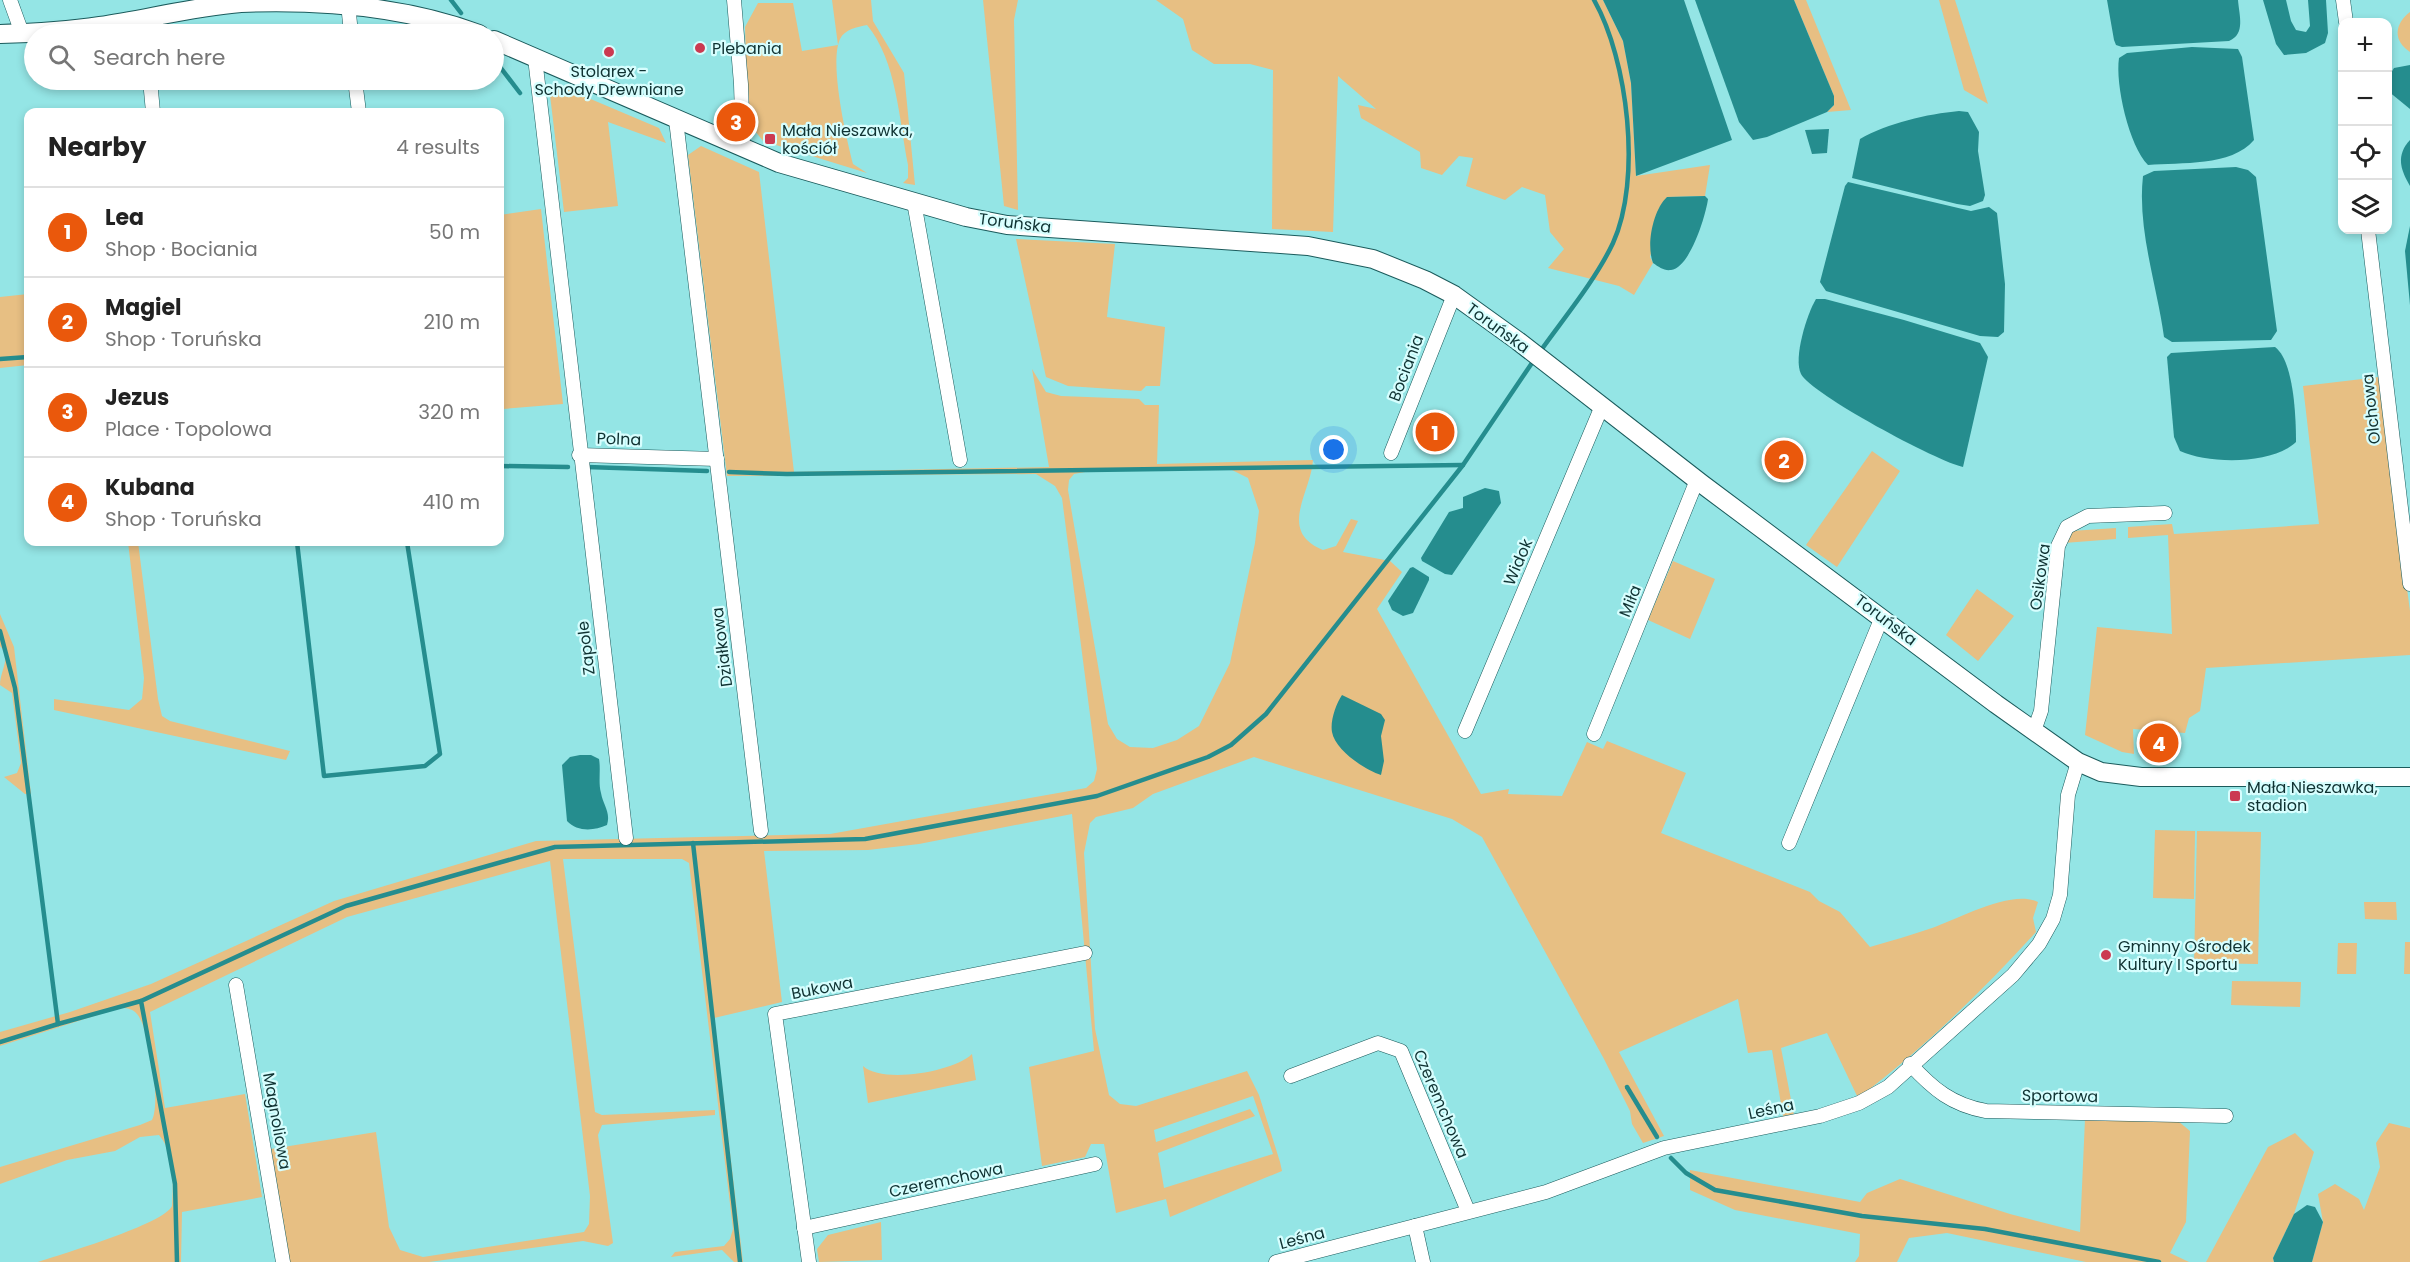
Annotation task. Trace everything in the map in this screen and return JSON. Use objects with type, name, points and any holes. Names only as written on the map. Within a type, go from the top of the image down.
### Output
[{"type":"main road","points":[[153,24],[242,2],[348,3],[401,11],[445,24]]},
{"type":"main road","points":[[0,34],[24,33]]},
{"type":"main road","name":"Toruńska","points":[[504,44],[743,149],[810,174],[966,217],[1007,225],[1274,243],[1329,249],[1400,269],[1454,295],[1546,362],[1697,480],[2078,762],[2110,774],[2149,778],[2410,777]]},
{"type":"street","points":[[10,0],[21,33]]},
{"type":"street","points":[[734,0],[741,84],[743,149]]},
{"type":"street","points":[[2343,0],[2345,18]]},
{"type":"street","points":[[348,3],[350,24]]},
{"type":"street","name":"Polna","points":[[535,58],[579,454],[717,459]]},
{"type":"street","points":[[151,90],[153,108]]},
{"type":"street","points":[[357,90],[359,108]]},
{"type":"street","points":[[676,120],[717,459]]},
{"type":"street","points":[[914,202],[960,460]]},
{"type":"street","name":"Olchowa","points":[[2368,234],[2410,584]]},
{"type":"street","name":"Bociania","points":[[1391,453],[1454,295]]},
{"type":"street","name":"Widok","points":[[1465,731],[1602,406]]},
{"type":"street","name":"Zapole","points":[[579,454],[626,838]]},
{"type":"street","name":"Działkowa","points":[[717,459],[761,831]]},
{"type":"street","name":"Miła","points":[[1594,734],[1697,480]]},
{"type":"street","name":"Osikowa","points":[[2034,731],[2041,711],[2058,546],[2067,527],[2088,516],[2165,513]]},
{"type":"street","points":[[1789,843],[1882,617]]},
{"type":"street","name":"Leśna","points":[[1276,1262],[1546,1192],[1664,1148],[1842,1108],[1888,1087],[1910,1064],[2013,975],[2039,944],[2053,919],[2060,895],[2068,795],[2078,762]]},
{"type":"street","name":"Bukowa","points":[[808,1262],[775,1014],[1085,953]]},
{"type":"street","name":"Magnoliowa","points":[[236,985],[284,1262]]},
{"type":"street","name":"Czeremchowa","points":[[1291,1076],[1378,1043],[1401,1051],[1468,1211]]},
{"type":"street","name":"Sportowa","points":[[1910,1064],[1934,1090],[1951,1101],[1977,1110],[2226,1116]]},
{"type":"street","name":"Czeremchowa","points":[[804,1228],[1095,1164]]},
{"type":"street","points":[[1414,1226],[1423,1262]]},
{"type":"shaded area","points":[[832,0],[871,0],[873,21],[904,73],[915,185],[903,183],[908,178],[908,165],[891,73],[877,40],[867,25],[852,29],[842,36],[837,50],[836,65],[846,136],[853,164],[867,173],[763,141],[748,122],[745,27],[758,3],[793,3],[802,51],[838,45]]},
{"type":"shaded area","points":[[983,0],[1018,0],[1014,20],[1018,210],[1004,206]]},
{"type":"shaded area","points":[[1156,0],[1603,0],[1623,41],[1631,83],[1636,176],[1710,165],[1705,196],[1667,197],[1650,257],[1653,263],[1634,295],[1619,286],[1548,268],[1564,249],[1550,232],[1545,195],[1522,187],[1505,200],[1466,186],[1473,158],[1459,156],[1442,175],[1421,168],[1420,152],[1361,118],[1358,105],[1376,109],[1338,76],[1333,232],[1272,229],[1273,70],[1250,64],[1214,64],[1192,50],[1183,19]]},
{"type":"shaded area","points":[[1794,0],[1806,0],[1851,110],[1827,112],[1834,105],[1834,96]]},
{"type":"shaded area","points":[[1939,0],[1955,0],[1988,104],[1964,90]]},
{"type":"shaded area","points":[[2410,12],[2410,52],[2404,48],[2398,38],[2398,27]]},
{"type":"shaded area","points":[[560,86],[659,128],[666,143],[608,122],[618,206],[564,212],[550,95]]},
{"type":"shaded area","points":[[701,146],[759,172],[794,472],[1049,467],[1032,369],[1046,392],[1061,396],[1139,399],[1145,405],[1159,405],[1157,464],[1313,460],[1300,510],[1299,522],[1302,533],[1309,542],[1323,550],[1336,546],[1351,519],[1358,521],[1343,552],[1390,561],[1402,572],[1377,609],[1481,794],[1509,789],[1508,794],[1562,796],[1587,742],[1603,749],[1607,741],[1686,773],[1661,833],[1810,892],[1819,901],[1840,912],[1870,947],[2014,899],[2038,902],[2033,918],[2036,932],[1951,1019],[1882,1080],[1858,1098],[1827,1033],[1781,1048],[1794,1115],[1783,1116],[1772,1050],[1748,1053],[1738,999],[1619,1052],[1664,1136],[1643,1143],[1632,1124],[1630,1111],[1604,1059],[1482,837],[1452,819],[1254,757],[1153,794],[1133,808],[1096,817],[1090,823],[1084,853],[1095,1029],[1109,1095],[1120,1104],[1136,1106],[1247,1071],[1259,1095],[1280,1162],[1282,1171],[1170,1217],[1166,1199],[1116,1213],[1104,1144],[1091,1144],[1085,1157],[1042,1166],[1029,1067],[1094,1051],[1072,814],[919,844],[868,850],[764,851],[782,1002],[714,1018],[743,1262],[734,1262],[722,1250],[671,1257],[675,1252],[724,1246],[730,1239],[733,1229],[689,863],[682,859],[563,859],[595,1112],[602,1115],[715,1110],[715,1115],[602,1125],[598,1135],[613,1243],[608,1246],[583,1241],[429,1262],[290,1262],[271,1149],[376,1132],[389,1227],[400,1250],[423,1257],[584,1232],[589,1224],[590,1196],[550,861],[347,917],[150,1012],[165,1108],[245,1094],[262,1197],[182,1212],[181,1262],[38,1262],[132,1230],[165,1213],[172,1206],[171,1160],[159,1135],[140,1137],[115,1151],[67,1160],[0,1184],[0,1167],[152,1120],[155,1083],[146,1034],[142,1022],[131,1009],[119,1008],[0,1046],[0,1032],[70,1012],[151,984],[334,901],[536,841],[830,834],[1086,788],[1094,781],[1097,769],[1062,498],[1055,486],[1036,474],[727,476],[688,155]],"holes":[[[1096,470],[1232,470],[1248,478],[1259,511],[1255,543],[1230,663],[1199,726],[1177,740],[1153,748],[1130,747],[1117,739],[1108,724],[1068,490],[1069,480],[1074,474]],[[1253,1096],[1273,1154],[1164,1188],[1158,1153],[1255,1116],[1250,1109],[1156,1142],[1154,1130]]]},
{"type":"shaded area","points":[[541,209],[563,404],[504,409],[504,214]]},
{"type":"shaded area","points":[[1016,239],[1115,244],[1107,317],[1165,327],[1160,386],[1146,386],[1141,391],[1068,386],[1046,377]]},
{"type":"shaded area","points":[[24,294],[24,365],[0,368],[0,297]]},
{"type":"shaded area","points":[[2379,377],[2410,611],[2410,655],[2206,668],[2200,711],[2189,718],[2185,733],[2133,729],[2134,754],[2122,752],[2085,735],[2097,627],[2172,634],[2168,535],[2128,538],[2128,527],[2172,524],[2174,534],[2319,524],[2303,386]]},
{"type":"shaded area","points":[[1872,451],[1900,471],[1837,567],[1806,545]]},
{"type":"shaded area","points":[[2116,528],[2116,539],[2064,543],[2071,531]]},
{"type":"shaded area","points":[[128,546],[139,546],[162,716],[170,721],[290,751],[286,760],[54,710],[54,699],[129,710],[142,699],[144,678]]},
{"type":"shaded area","points":[[1673,561],[1715,579],[1690,639],[1648,620]]},
{"type":"shaded area","points":[[1977,589],[2014,616],[1978,661],[1946,635]]},
{"type":"shaded area","points":[[0,614],[14,647],[31,794],[25,794],[4,777],[17,773],[21,763],[12,693],[0,685],[5,655],[0,646]]},
{"type":"shaded area","points":[[2155,830],[2195,831],[2194,899],[2153,898]]},
{"type":"shaded area","points":[[2197,831],[2261,832],[2258,964],[2194,963]]},
{"type":"shaded area","points":[[2364,902],[2396,902],[2397,920],[2365,919]]},
{"type":"shaded area","points":[[2405,942],[2410,942],[2410,974],[2404,974]]},
{"type":"shaded area","points":[[2338,943],[2357,943],[2356,974],[2337,974]]},
{"type":"shaded area","points":[[2232,981],[2301,982],[2300,1007],[2231,1005]]},
{"type":"shaded area","points":[[972,1054],[976,1080],[868,1103],[863,1066],[886,1074],[918,1074],[950,1066]]},
{"type":"shaded area","points":[[2085,1119],[2178,1121],[2190,1131],[2186,1222],[2170,1253],[2189,1262],[2086,1262],[1947,1233],[1909,1238],[1897,1262],[1855,1262],[1859,1256],[1860,1234],[1735,1210],[1690,1190],[1690,1170],[1860,1202],[1867,1193],[1900,1179],[2010,1214],[2080,1232]]},
{"type":"shaded area","points":[[2389,1123],[2410,1128],[2410,1262],[2312,1262],[2323,1222],[2318,1194],[2335,1184],[2359,1199],[2364,1210],[2380,1167],[2376,1143]]},
{"type":"shaded area","points":[[2295,1133],[2314,1152],[2294,1214],[2273,1258],[2274,1262],[2206,1262],[2268,1147]]},
{"type":"shaded area","points":[[881,1222],[882,1260],[819,1262],[817,1249],[828,1235]]},
{"type":"water","points":[[1603,0],[1684,0],[1732,140],[1636,176],[1631,83],[1623,41]]},
{"type":"water","points":[[1695,0],[1794,0],[1834,96],[1834,105],[1827,112],[1767,137],[1753,140],[1739,122]]},
{"type":"water","points":[[2107,0],[2238,0],[2240,29],[2238,34],[2229,41],[2122,47],[2116,45],[2114,40]]},
{"type":"water","points":[[2263,0],[2286,0],[2291,21],[2296,30],[2306,32],[2310,26],[2308,0],[2326,0],[2328,33],[2325,43],[2306,53],[2284,55],[2276,44]]},
{"type":"water","points":[[2192,47],[2238,49],[2242,57],[2254,140],[2244,149],[2219,159],[2205,162],[2148,165],[2141,156],[2129,130],[2121,98],[2119,58],[2127,53]]},
{"type":"water","points":[[2410,65],[2410,109],[2392,94],[2394,68]]},
{"type":"water","points":[[1959,111],[1968,112],[1979,132],[1978,151],[1985,195],[1983,201],[1970,206],[1957,204],[1852,178],[1860,139],[1908,120]]},
{"type":"water","points":[[1829,129],[1827,153],[1812,154],[1805,130]]},
{"type":"water","points":[[2410,140],[2410,186],[2402,168],[2401,157]]},
{"type":"water","points":[[2236,167],[2248,170],[2256,177],[2277,331],[2271,340],[2172,342],[2164,337],[2145,237],[2143,176],[2154,171]]},
{"type":"water","points":[[1848,182],[1971,211],[1989,207],[1997,213],[2005,284],[2004,332],[1998,337],[1980,336],[1826,291],[1820,282],[1845,186]]},
{"type":"water","points":[[1705,196],[1708,199],[1704,217],[1696,240],[1685,260],[1671,270],[1653,263],[1650,247],[1652,228],[1662,203],[1667,197]]},
{"type":"water","points":[[2410,226],[2410,305],[2405,251]]},
{"type":"water","points":[[1816,299],[1825,299],[1904,320],[1980,343],[1988,357],[1963,467],[1903,441],[1876,426],[1827,396],[1810,384],[1801,374],[1800,347],[1805,325]]},
{"type":"water","points":[[2275,347],[2286,364],[2290,377],[2296,442],[2272,455],[2240,460],[2207,458],[2180,451],[2174,437],[2167,357],[2171,353]]},
{"type":"water","points":[[1485,488],[1499,491],[1501,503],[1452,575],[1445,574],[1422,561],[1421,558],[1449,512],[1463,508],[1463,497]]},
{"type":"water","points":[[1413,567],[1429,577],[1429,580],[1413,613],[1403,616],[1392,610],[1388,601],[1410,568]]},
{"type":"water","points":[[1342,695],[1381,714],[1385,720],[1381,736],[1384,761],[1381,775],[1367,769],[1352,758],[1334,739],[1333,718]]},
{"type":"water","points":[[591,755],[599,759],[600,789],[607,812],[607,825],[581,829],[567,821],[562,765],[570,757]]},
{"type":"water","points":[[2307,1205],[2315,1207],[2323,1222],[2312,1262],[2274,1262],[2273,1258],[2294,1214]]},
{"type":"waterway","points":[[451,0],[461,13]]},
{"type":"waterway","points":[[1539,353],[1588,286],[1606,257],[1622,217],[1627,186],[1629,154],[1623,86],[1606,25],[1594,0]]},
{"type":"waterway","points":[[504,72],[520,93]]},
{"type":"waterway","points":[[0,359],[24,357]]},
{"type":"waterway","points":[[177,1262],[175,1184],[141,1001],[346,906],[555,847],[865,839],[1097,796],[1208,757],[1231,745],[1266,714],[1463,465],[1534,360]]},
{"type":"waterway","points":[[729,472],[787,474],[1463,465]]},
{"type":"waterway","points":[[504,466],[568,467]]},
{"type":"waterway","points":[[587,467],[707,471]]},
{"type":"waterway","points":[[297,546],[324,776],[425,766],[440,754],[408,546]]},
{"type":"waterway","points":[[0,631],[15,688],[58,1024],[141,1001]]},
{"type":"waterway","points":[[693,843],[740,1262]]},
{"type":"waterway","points":[[0,1042],[58,1024]]},
{"type":"waterway","points":[[1627,1087],[1657,1137]]},
{"type":"waterway","points":[[1671,1158],[1686,1173],[1715,1190],[1862,1216],[1985,1229],[2159,1262]]},
{"type":"place","name":"Plebania","points":[[700,48]]},
{"type":"place","name":"Stolarex - Schody Drewniane","points":[[609,52]]},
{"type":"place","name":"Jezus","points":[[736,122]]},
{"type":"place","name":"Mała Nieszawka, kościół","points":[[770,139]]},
{"type":"place","name":"Lea","points":[[1435,432]]},
{"type":"place","name":"Magiel","points":[[1784,460]]},
{"type":"place","name":"Kubana","points":[[2159,743]]},
{"type":"place","name":"Mała Nieszawka, stadion","points":[[2235,796]]},
{"type":"place","name":"Gminny Ośrodek Kultury I Sportu","points":[[2106,955]]}]
